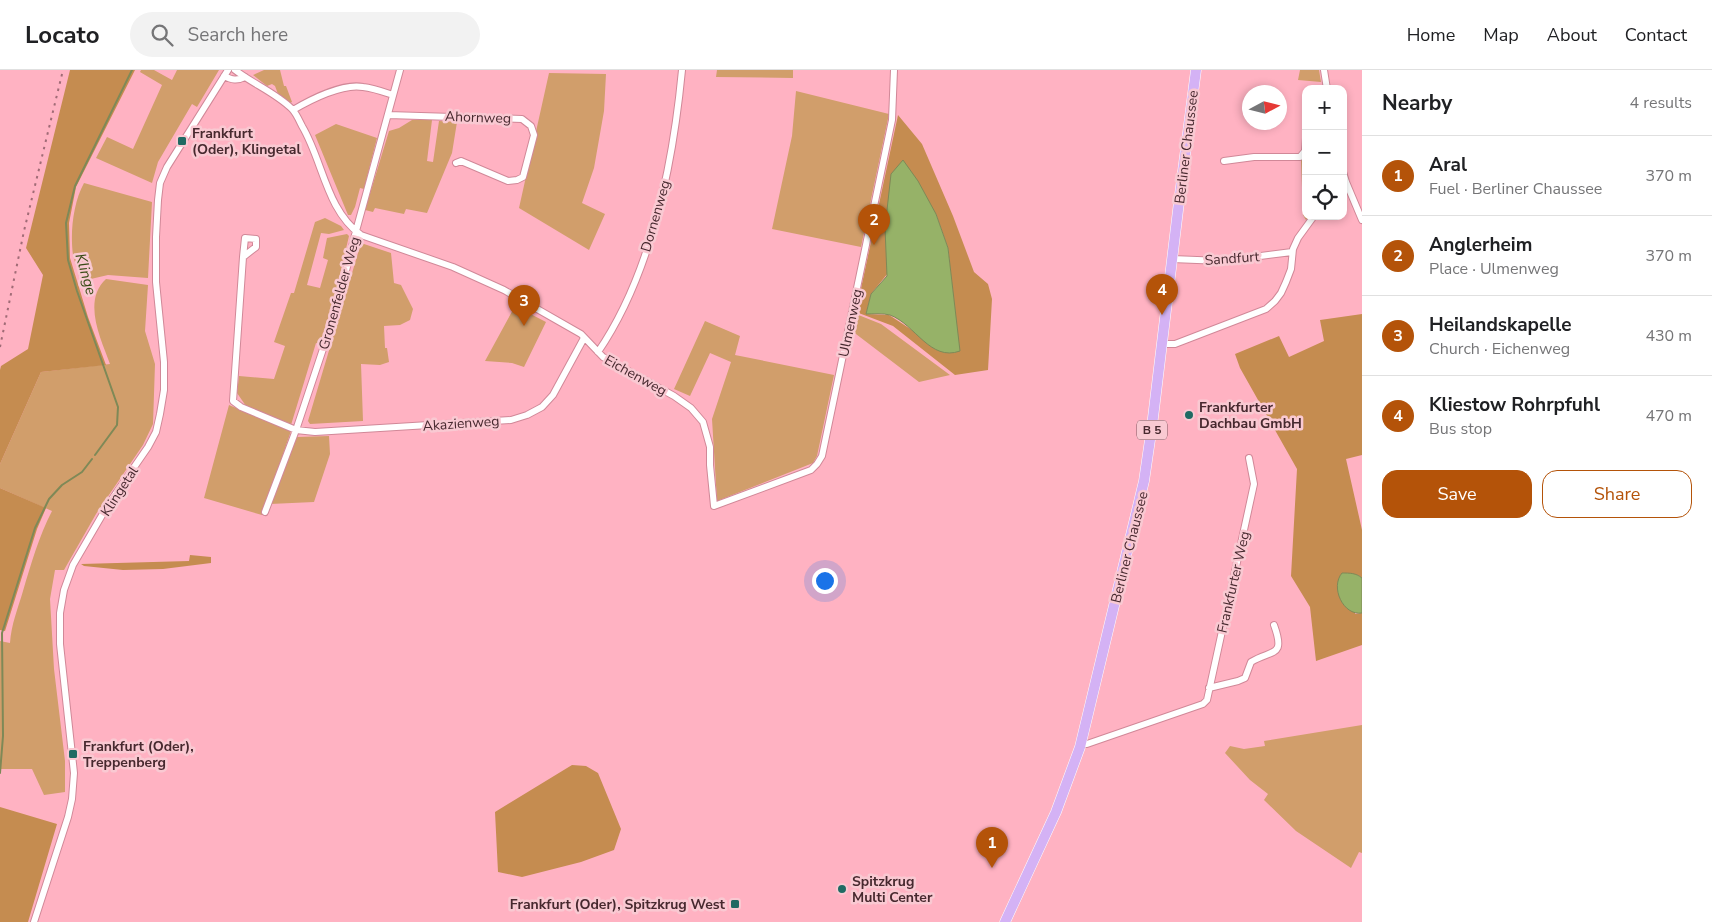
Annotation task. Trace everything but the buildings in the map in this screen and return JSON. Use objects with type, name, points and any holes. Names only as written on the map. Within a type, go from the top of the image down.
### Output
[{"type":"main road","name":"Berliner Chaussee","points":[[1010,922],[1072,788],[1144,481],[1196,70]]},
{"type":"main road","name":"Berliner Chaussee","points":[[1005,922],[1055,814],[1082,745]]},
{"type":"street","points":[[236,70],[293,110],[311,140],[327,184],[340,212],[356,232]]},
{"type":"street","name":"Gronenfelder Weg","points":[[265,512],[296,430],[336,310],[400,70]]},
{"type":"street","name":"Dornenweg","points":[[598,352],[626,302],[639,272],[657,217],[675,135],[682,70]]},
{"type":"street","name":"Ulmenweg","points":[[714,506],[811,470],[822,456],[892,120],[894,70]]},
{"type":"street","points":[[1324,70],[1326,85]]},
{"type":"street","points":[[226,73],[231,80],[245,77]]},
{"type":"street","name":"Klingetal","points":[[34,922],[68,817],[73,782],[72,743],[60,644],[60,613],[64,590],[73,565],[108,506],[156,432],[164,390],[164,362],[156,282],[157,215],[160,183],[167,167],[226,73]]},
{"type":"street","points":[[293,110],[313,99],[351,87],[362,86],[394,95]]},
{"type":"street","name":"Ahornweg","points":[[388,116],[522,119],[531,126],[534,135],[523,177],[518,180],[508,180],[462,161],[456,163]]},
{"type":"street","points":[[1224,161],[1254,157],[1300,156],[1302,154]]},
{"type":"street","points":[[1347,189],[1362,220]]},
{"type":"street","points":[[1162,344],[1175,344],[1266,309],[1281,293],[1291,269],[1292,252],[1298,238],[1311,220]]},
{"type":"street","name":"Eichenweg","points":[[356,232],[361,236],[453,267],[504,290],[581,334],[603,357],[674,396],[691,408],[704,422],[710,447],[714,506]]},
{"type":"street","name":"Sandfurt","points":[[1172,259],[1222,260],[1292,252]]},
{"type":"street","points":[[243,257],[233,401],[241,407],[296,430]]},
{"type":"street","name":"Akazienweg","points":[[296,430],[314,432],[456,424],[511,420],[528,415],[542,407],[553,395],[584,338]]},
{"type":"street","name":"Frankfurter Weg","points":[[1082,745],[1203,704],[1206,700],[1253,490],[1254,484],[1249,458]]},
{"type":"street","points":[[1209,688],[1238,682],[1245,678],[1251,662],[1276,651],[1279,638],[1274,625]]},
{"type":"shaded area","points":[[70,70],[135,70],[76,187],[69,223],[70,258],[88,317],[106,365],[41,372],[0,464],[0,370],[1,366],[28,349],[43,275],[26,248]]},
{"type":"shaded area","points":[[141,70],[154,70],[172,80],[177,70],[219,70],[197,107],[192,104],[158,162],[152,183],[96,158],[107,137],[133,149],[162,85],[140,72]]},
{"type":"shaded area","points":[[264,70],[280,70],[284,86],[286,86],[292,102],[290,103],[278,94],[275,86],[272,84],[267,86],[253,75]]},
{"type":"shaded area","points":[[717,70],[793,70],[793,78],[716,77]]},
{"type":"shaded area","points":[[1300,70],[1319,70],[1321,82],[1298,80]]},
{"type":"shaded area","points":[[549,73],[606,74],[604,111],[594,168],[582,203],[605,214],[589,250],[519,208]]},
{"type":"shaded area","points":[[796,91],[889,114],[861,247],[772,229],[792,136]]},
{"type":"shaded area","points":[[898,115],[922,144],[953,216],[974,272],[988,284],[992,299],[988,370],[955,375],[893,326],[856,312]],"holes":[[[936,214],[948,248],[959,351],[930,346],[912,330],[889,315],[866,314],[871,294]]]},
{"type":"shaded area","points":[[412,120],[432,120],[427,161],[433,162],[439,121],[457,122],[452,153],[427,213],[406,209],[404,214],[375,208],[373,212],[365,210],[389,131],[399,128]]},
{"type":"shaded area","points":[[336,124],[377,138],[364,189],[360,188],[351,215],[348,215],[315,135]]},
{"type":"shaded area","points":[[903,160],[918,181],[936,214],[948,248],[960,351],[949,353],[931,347],[907,326],[890,315],[866,314],[871,294],[887,276],[885,228],[891,174]]},
{"type":"shaded area","points":[[84,183],[152,202],[148,278],[108,275],[82,281],[73,255],[72,237],[73,218],[77,200]]},
{"type":"shaded area","points":[[325,218],[341,226],[344,230],[329,234],[321,233],[307,285],[320,288],[328,260],[323,258],[327,238],[347,234],[349,236],[333,304],[320,344],[316,343],[291,425],[246,406],[237,393],[239,376],[274,379],[285,346],[274,342],[291,293],[294,293],[315,222]]},
{"type":"shaded area","points":[[361,243],[391,253],[394,283],[401,285],[413,309],[410,320],[400,325],[384,326],[385,348],[387,348],[389,362],[380,365],[361,364],[363,421],[310,424],[308,421]]},
{"type":"shaded area","points":[[106,279],[148,285],[145,331],[155,364],[153,424],[143,445],[96,514],[64,570],[55,570],[50,599],[54,669],[65,761],[65,792],[44,795],[32,769],[0,769],[0,641],[10,643],[13,623],[32,560],[52,511],[0,488],[0,464],[41,372],[110,364],[98,332],[94,309],[95,298],[99,288]]},
{"type":"shaded area","points":[[515,306],[546,322],[524,367],[512,363],[485,361]]},
{"type":"shaded area","points":[[856,314],[881,324],[950,375],[919,382],[852,331]]},
{"type":"shaded area","points":[[1362,314],[1362,455],[1346,459],[1362,530],[1362,578],[1358,575],[1355,614],[1362,613],[1362,645],[1316,661],[1310,607],[1291,576],[1297,469],[1240,368],[1235,354],[1279,336],[1289,357],[1324,341],[1320,320]]},
{"type":"shaded area","points":[[705,321],[740,336],[735,355],[834,375],[817,456],[813,463],[717,501],[712,419],[731,362],[710,353],[690,396],[674,389]]},
{"type":"shaded area","points":[[229,405],[291,431],[262,515],[204,498]]},
{"type":"shaded area","points":[[329,436],[330,454],[314,502],[270,504],[297,437]]},
{"type":"shaded area","points":[[0,488],[46,508],[37,529],[5,631],[0,630]]},
{"type":"shaded area","points":[[190,555],[211,557],[211,563],[163,569],[123,570],[84,566],[81,564],[189,561]]},
{"type":"shaded area","points":[[1342,573],[1355,574],[1362,578],[1362,613],[1355,613],[1349,610],[1340,599],[1337,586]]},
{"type":"shaded area","points":[[1362,725],[1362,853],[1359,852],[1351,868],[1296,831],[1264,800],[1268,794],[1250,780],[1225,753],[1230,746],[1244,749],[1265,746],[1264,741]]},
{"type":"shaded area","points":[[572,765],[586,766],[598,773],[621,829],[614,850],[581,862],[522,877],[498,872],[495,812]]},
{"type":"shaded area","points":[[0,807],[57,824],[28,922],[0,922]]},
{"type":"waterway","name":"Klinge","points":[[95,455],[117,425],[118,407],[68,260],[66,223],[75,186],[132,70]]},
{"type":"waterway","name":"Klinge","points":[[0,773],[3,736],[2,633],[35,528],[49,499],[62,485],[82,472],[92,459]]},
{"type":"railway","points":[[0,347],[24,231],[63,70]]},
{"type":"place","name":"Frankfurt (Oder), Klingetal","points":[[182,141]]},
{"type":"place","name":"Anglerheim","points":[[874,245]]},
{"type":"place","name":"Kliestow Rohrpfuhl","points":[[1162,315]]},
{"type":"place","name":"Heilandskapelle","points":[[524,326]]},
{"type":"place","name":"Frankfurter Dachbau GmbH","points":[[1189,415]]},
{"type":"place","name":"Frankfurt (Oder), Treppenberg","points":[[73,754]]},
{"type":"place","name":"Aral","points":[[992,868]]},
{"type":"place","name":"Spitzkrug Multi Center","points":[[842,889]]},
{"type":"place","name":"Frankfurt (Oder), Spitzkrug West","points":[[735,904]]}]
